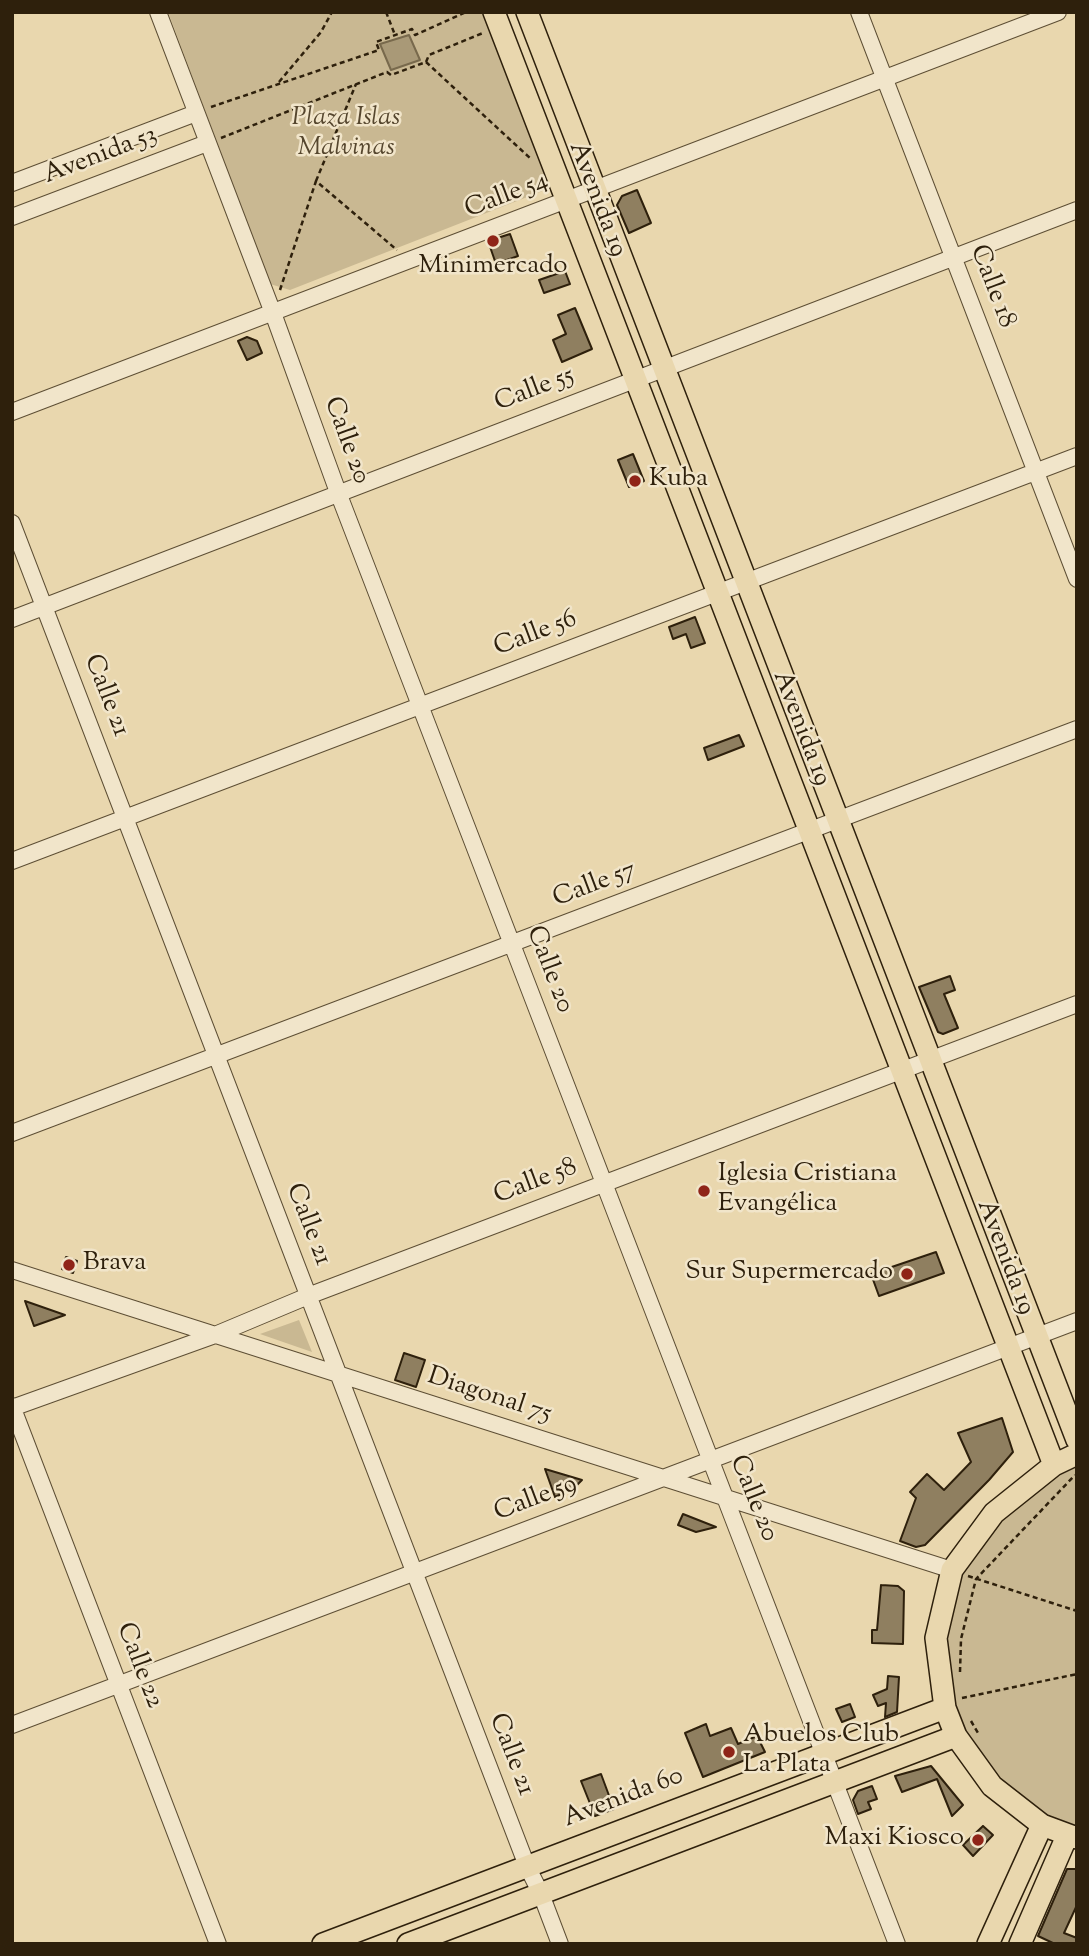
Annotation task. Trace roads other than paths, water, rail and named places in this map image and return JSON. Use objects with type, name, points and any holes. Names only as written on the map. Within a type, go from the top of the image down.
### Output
[{"type":"main road","name":"Avenida 19","points":[[530,13],[595,189],[1077,1440]]},
{"type":"main road","name":"Avenida 19","points":[[497,19],[1054,1465]]},
{"type":"main road","points":[[1020,1944],[1072,1837],[1042,1825],[992,1786],[953,1705],[936,1638],[951,1570],[993,1513],[1054,1465],[1077,1454]]},
{"type":"main road","name":"Avenida 60","points":[[323,1944],[953,1705]]},
{"type":"main road","points":[[408,1944],[835,1782],[963,1728]]},
{"type":"main road","points":[[988,1944],[1042,1825]]},
{"type":"street","name":"Calle 20","points":[[158,12],[339,495],[897,1944]]},
{"type":"street","name":"Calle 18","points":[[859,12],[1077,579]]},
{"type":"street","name":"Calle 54","points":[[12,412],[1058,12]]},
{"type":"street","points":[[497,19],[530,13]]},
{"type":"street","name":"Avenida 53","points":[[12,183],[196,113]]},
{"type":"street","name":"Avenida 53","points":[[12,217],[207,143]]},
{"type":"street","name":"Calle 55","points":[[12,619],[1077,210]]},
{"type":"street","name":"Calle 56","points":[[12,861],[1077,456]]},
{"type":"street","name":"Calle 21","points":[[12,523],[527,1867],[541,1894],[560,1944]]},
{"type":"street","name":"Calle 57","points":[[12,1133],[1077,729]]},
{"type":"street","name":"Calle 58","points":[[13,1407],[215,1335],[308,1296],[1077,1004]]},
{"type":"street","name":"Diagonal 75","points":[[12,1270],[951,1570]]},
{"type":"street","name":"Calle 59","points":[[12,1725],[1077,1321]]},
{"type":"street","name":"Calle 22","points":[[13,1407],[218,1944]]},
{"type":"place","name":"Minimercado","points":[[493,241]]},
{"type":"place","name":"Kuba","points":[[635,481]]},
{"type":"place","name":"Iglesia Cristiana Evangélica","points":[[704,1191]]},
{"type":"place","name":"Brava","points":[[69,1265]]},
{"type":"place","name":"Sur Supermercado","points":[[907,1274]]},
{"type":"place","name":"Abuelos Club La Plata","points":[[729,1752]]},
{"type":"place","name":"Maxi Kiosco","points":[[978,1840]]},
{"type":"park label","name":"Plaza Islas Malvinas","points":[[346,135]]}]
